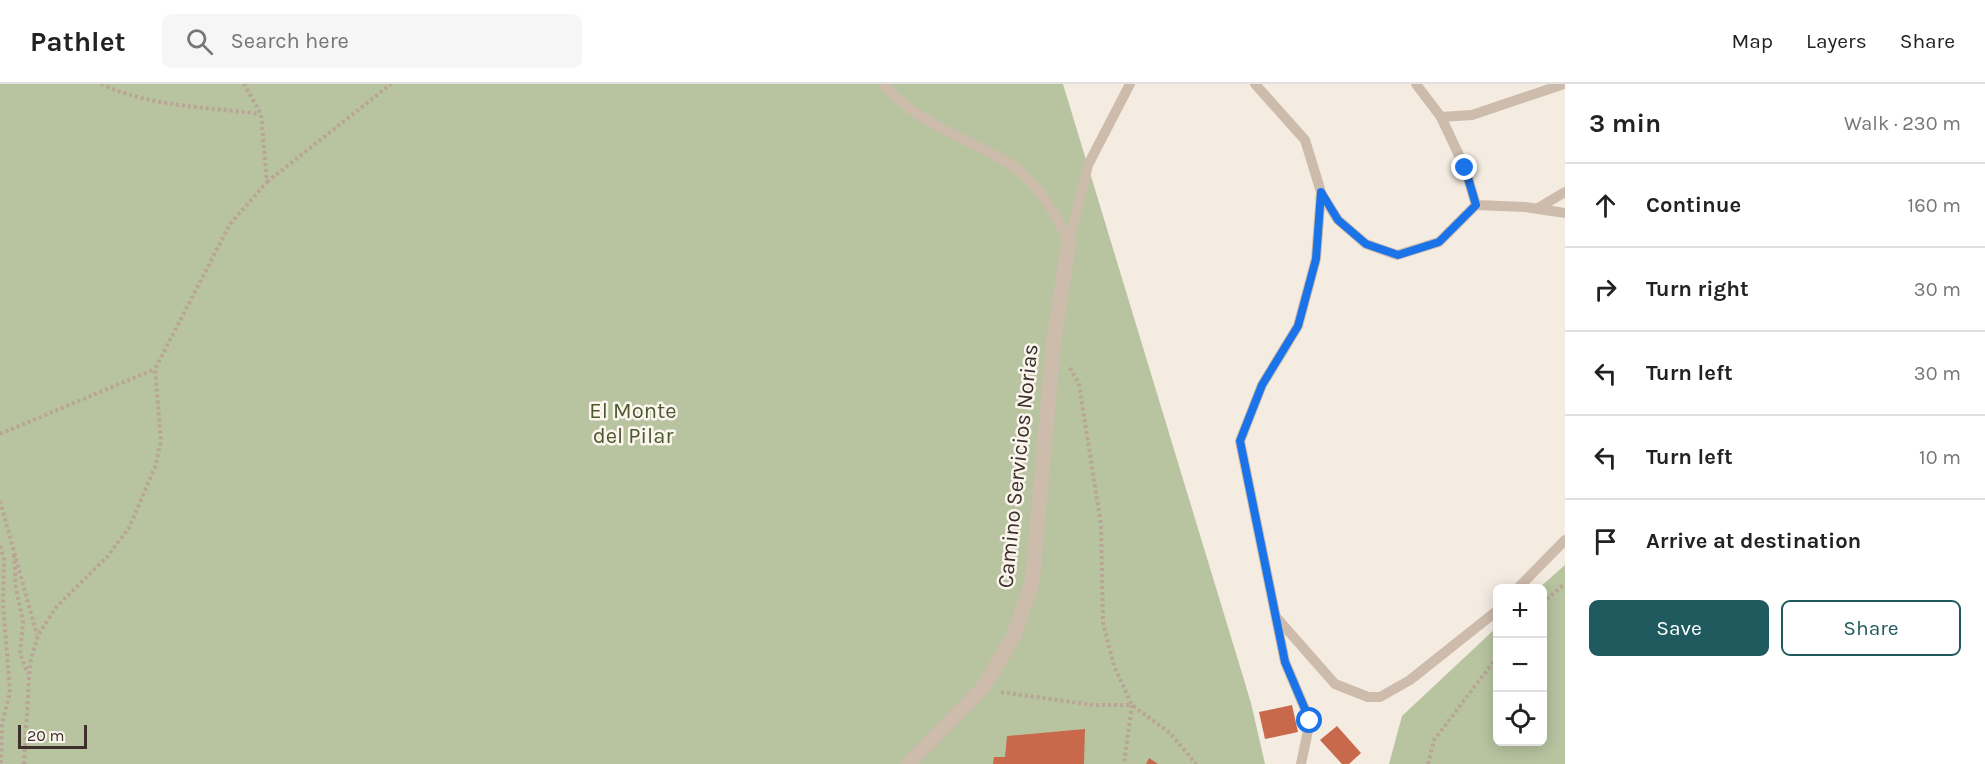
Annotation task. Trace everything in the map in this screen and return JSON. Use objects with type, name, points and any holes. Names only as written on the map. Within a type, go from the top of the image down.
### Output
[{"type":"street","name":"Camino Servicios Norias","points":[[908,764],[982,689],[1013,638],[1032,583],[1054,339],[1069,240]]},
{"type":"lane","points":[[883,84],[898,101],[930,124],[1012,165],[1044,195],[1069,240]]},
{"type":"lane","points":[[1069,240],[1088,165],[1130,84]]},
{"type":"lane","points":[[1255,84],[1305,140],[1321,192],[1338,220],[1366,244],[1398,255],[1439,242],[1476,205],[1538,208],[1565,213]]},
{"type":"lane","points":[[1416,84],[1442,117],[1465,168],[1476,205]]},
{"type":"lane","points":[[1442,117],[1472,115],[1564,84]]},
{"type":"lane","points":[[1301,764],[1310,721],[1285,662],[1240,441],[1262,385],[1298,326],[1316,259],[1321,192]]},
{"type":"lane","points":[[1538,208],[1565,192]]},
{"type":"lane","points":[[1522,584],[1565,540]]},
{"type":"lane","points":[[1274,614],[1335,684],[1368,697],[1380,697],[1410,680],[1493,613]]},
{"type":"path","points":[[101,84],[121,93],[162,103],[261,114]]},
{"type":"path","points":[[244,84],[261,114],[267,182]]},
{"type":"path","points":[[24,764],[29,677],[38,635],[57,606],[107,557],[129,528],[155,467],[161,441],[155,369],[230,224],[267,182],[391,84]]},
{"type":"path","points":[[1054,339],[1079,384],[1101,525],[1103,623],[1114,666],[1132,705],[1170,734],[1196,764]]},
{"type":"path","points":[[0,434],[155,369]]},
{"type":"path","points":[[0,501],[38,635]]},
{"type":"path","points":[[14,545],[16,588],[23,622],[20,654],[29,677]]},
{"type":"path","points":[[0,546],[4,560],[3,604],[10,692],[2,725],[1,764]]},
{"type":"path","points":[[1547,599],[1565,584]]},
{"type":"path","points":[[1428,764],[1434,740],[1493,661]]},
{"type":"path","points":[[982,689],[1094,705],[1132,705]]},
{"type":"path","points":[[1124,764],[1132,705]]},
{"type":"green space","name":"El Monte del Pilar","points":[[0,84],[1063,84],[1251,703],[1265,764],[0,764]]},
{"type":"green space","points":[[1565,565],[1565,764],[1389,764],[1402,716],[1493,631],[1493,746],[1547,746],[1547,584],[1544,584]]},
{"type":"building","points":[[1292,705],[1298,732],[1265,739],[1259,712]]},
{"type":"building","points":[[1337,726],[1361,753],[1349,764],[1342,764],[1320,740]]},
{"type":"building","points":[[1085,729],[1084,764],[993,764],[994,757],[1005,757],[1007,736]]},
{"type":"building","points":[[1149,758],[1158,764],[1146,764]]},
{"type":"route","points":[[1310,721],[1285,662],[1240,441],[1262,385],[1298,326],[1316,259],[1321,192],[1338,220],[1366,244],[1398,255],[1420,250],[1439,242],[1476,205],[1465,168]]}]
